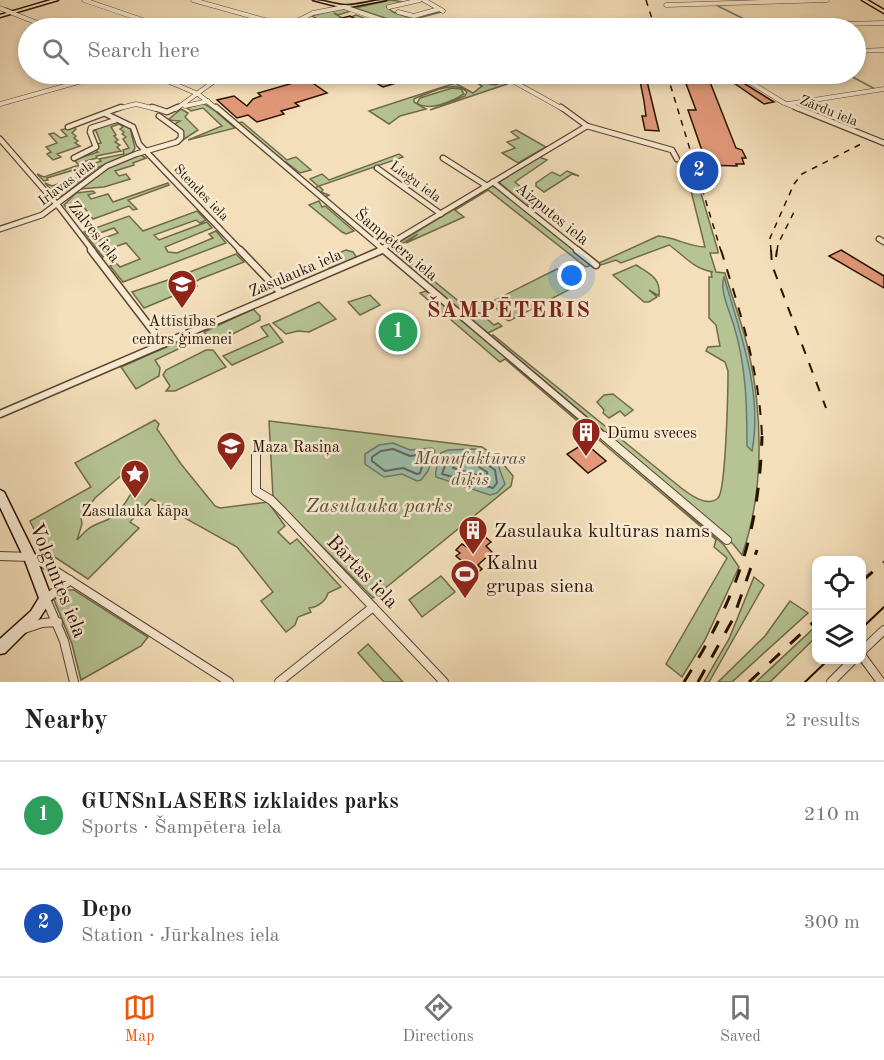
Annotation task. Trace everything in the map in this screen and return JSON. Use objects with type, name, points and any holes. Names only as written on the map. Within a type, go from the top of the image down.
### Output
[{"type":"street","points":[[0,16],[56,0]]},
{"type":"street","points":[[84,0],[137,18]]},
{"type":"street","points":[[193,0],[254,18]]},
{"type":"street","points":[[315,0],[376,18]]},
{"type":"street","points":[[303,18],[313,13],[384,0]]},
{"type":"street","points":[[388,7],[422,0],[441,10],[414,16],[398,12]]},
{"type":"street","points":[[666,5],[827,0]]},
{"type":"street","points":[[864,0],[884,12]]},
{"type":"street","points":[[0,8],[28,18]]},
{"type":"street","points":[[866,23],[884,23]]},
{"type":"street","points":[[866,51],[884,50]]},
{"type":"street","points":[[0,104],[71,84]]},
{"type":"street","name":"Šampētera iela","points":[[175,84],[208,101],[727,540]]},
{"type":"street","points":[[68,127],[136,104],[151,106],[164,112],[176,111],[211,84]]},
{"type":"street","points":[[519,84],[555,103],[586,126],[670,149],[675,151],[676,159]]},
{"type":"street","name":"Zārdu iela","points":[[754,84],[787,104],[884,143]]},
{"type":"street","points":[[787,104],[884,89]]},
{"type":"street","points":[[182,107],[208,101]]},
{"type":"street","name":"Stendes iela","points":[[106,114],[133,127],[139,144],[280,293]]},
{"type":"street","name":"Irlavas iela","points":[[0,229],[39,216],[103,168],[136,154],[172,144],[181,138],[180,130],[159,116]]},
{"type":"street","points":[[74,158],[96,147],[90,132],[91,128],[117,120]]},
{"type":"street","name":"Zasulauka iela","points":[[0,414],[383,249],[586,126]]},
{"type":"street","name":"Zalves iela","points":[[0,139],[57,204],[163,344]]},
{"type":"street","points":[[136,154],[139,144]]},
{"type":"street","points":[[443,158],[486,186]]},
{"type":"street","name":"Lieģu iela","points":[[377,168],[441,214]]},
{"type":"street","name":"Aizputes iela","points":[[493,182],[596,265]]},
{"type":"street","name":"Bārtas iela","points":[[256,452],[256,491],[271,500],[281,510],[444,682]]},
{"type":"street","name":"Volguntes iela","points":[[0,495],[58,622],[74,682]]},
{"type":"street","points":[[0,556],[30,557],[229,682]]},
{"type":"street","points":[[0,648],[35,615],[46,599],[70,580]]},
{"type":"street","points":[[279,682],[373,607]]},
{"type":"street","points":[[20,630],[42,623],[58,622]]},
{"type":"street","points":[[866,646],[884,630]]},
{"type":"street","points":[[866,662],[881,682]]},
{"type":"street","points":[[831,682],[849,664]]},
{"type":"green space","points":[[391,0],[403,2],[416,0],[387,7],[407,17],[441,12],[419,18],[385,18],[355,8]]},
{"type":"green space","points":[[342,8],[351,11],[338,15],[334,13],[342,18],[316,18],[312,16]]},
{"type":"green space","points":[[452,84],[457,84],[473,93],[482,86],[479,84],[507,84],[430,110],[465,96],[467,92],[456,87],[437,90],[414,99],[414,102],[426,109],[400,116],[389,124],[369,111]]},
{"type":"green space","points":[[452,88],[461,89],[464,94],[434,106],[417,103],[420,98]]},
{"type":"green space","points":[[203,103],[235,128],[188,140],[222,126],[203,108],[191,111],[187,108]]},
{"type":"green space","points":[[181,109],[188,113],[185,117],[198,130],[181,141],[183,136],[173,125],[180,121],[168,120]]},
{"type":"green space","points":[[115,121],[130,128],[135,148],[132,153],[97,168],[63,196],[55,195],[45,183],[52,186],[79,177],[77,174],[93,169],[90,165],[101,161],[99,159],[124,154],[123,150],[129,148],[123,139],[126,137],[122,134],[124,132],[120,129],[123,127],[119,124],[111,127],[118,140],[115,142],[120,145],[117,147],[121,151],[96,156],[97,158],[86,161],[87,166],[47,178],[48,180],[44,181],[37,174],[44,177],[79,165],[74,160],[98,152],[95,150],[97,144],[101,143],[96,131],[92,130]]},
{"type":"green space","points":[[242,122],[287,160],[296,157],[311,170],[300,173],[286,162],[283,163],[238,123]]},
{"type":"green space","points":[[73,127],[76,129],[72,133],[78,141],[75,143],[80,146],[57,154],[61,157],[53,160],[47,154],[51,152],[46,147],[57,143],[49,134],[54,133],[61,138],[67,136],[61,130]]},
{"type":"green space","points":[[516,130],[546,147],[518,163],[502,153],[515,148],[507,142],[519,138],[511,132]]},
{"type":"green space","points":[[139,154],[146,158],[133,163],[134,165],[115,171],[119,176],[126,174],[130,179],[104,187],[79,189],[108,168]]},
{"type":"green space","points":[[399,154],[403,157],[319,186],[323,190],[321,192],[329,195],[325,197],[315,189],[318,186],[310,179],[322,174],[329,180]]},
{"type":"green space","points":[[539,157],[547,160],[515,182],[539,202],[525,205],[499,182]]},
{"type":"green space","points":[[683,159],[691,161],[695,173],[718,251],[718,253],[710,253],[716,272],[725,273],[744,333],[754,378],[759,429],[758,481],[742,555],[728,538],[489,337],[493,335],[688,493],[704,501],[714,501],[718,498],[725,459],[728,371],[725,362],[706,351],[708,347],[720,346],[716,325],[709,318],[709,277],[712,277],[711,272],[713,272],[694,265],[669,245],[621,263],[616,260],[601,265],[599,263],[658,236],[705,247]]},
{"type":"green space","points":[[567,171],[579,176],[572,174],[544,192],[536,186],[536,183],[552,172],[560,176]]},
{"type":"green space","points":[[168,183],[169,185],[128,200],[137,209],[133,210],[129,206],[93,219],[83,206],[70,212],[64,205],[76,193],[93,191],[95,193],[88,195],[91,199],[108,194],[113,202]]},
{"type":"green space","points":[[492,186],[592,265],[586,267],[488,190],[455,210],[464,217],[406,243],[418,234],[395,248],[393,246]]},
{"type":"green space","points":[[319,201],[322,207],[325,206],[354,231],[346,234],[342,232],[309,205]]},
{"type":"green space","points":[[197,211],[206,220],[200,223],[196,220],[154,235],[159,240],[207,222],[212,228],[165,247],[168,252],[177,253],[213,238],[209,234],[216,231],[226,243],[123,282],[110,266],[116,263],[120,267],[140,259],[126,243],[106,250],[109,254],[103,257],[89,239],[93,237],[96,241],[118,233],[114,228],[88,237],[84,232],[129,216],[143,231]]},
{"type":"green space","points":[[346,250],[353,252],[357,258],[330,268],[321,260]]},
{"type":"green space","points":[[399,253],[471,311],[480,313],[494,325],[498,323],[502,326],[486,334],[395,255]]},
{"type":"green space","points":[[236,254],[244,262],[200,279],[195,282],[197,286],[144,308],[132,292],[177,277]]},
{"type":"green space","points":[[636,265],[654,277],[658,285],[659,296],[649,290],[657,297],[649,302],[644,302],[613,275]]},
{"type":"green space","points":[[557,269],[578,285],[509,321],[505,319],[508,317],[489,303]]},
{"type":"green space","points":[[426,291],[574,414],[590,429],[589,431],[505,359],[500,362],[420,293]]},
{"type":"green space","points":[[370,295],[380,305],[360,315],[348,302]]},
{"type":"green space","points":[[319,302],[336,319],[309,332],[298,331],[286,334],[273,323]]},
{"type":"green space","points":[[253,309],[260,316],[260,320],[215,343],[204,332]]},
{"type":"green space","points":[[269,324],[283,342],[232,365],[223,356],[268,336],[261,327]]},
{"type":"green space","points":[[189,337],[193,342],[155,360],[160,368],[159,376],[136,389],[121,367]]},
{"type":"green space","points":[[206,350],[213,350],[226,367],[175,391],[166,391],[170,386],[163,375],[166,370]]},
{"type":"green space","points":[[613,394],[633,410],[625,416],[620,411],[609,418],[597,402],[604,395]]},
{"type":"green space","points":[[155,420],[159,424],[157,429],[181,464],[215,506],[220,508],[268,502],[285,526],[278,532],[290,544],[297,539],[341,587],[328,593],[318,605],[309,608],[311,612],[298,617],[295,625],[286,632],[261,601],[273,592],[237,547],[151,499],[130,522],[139,528],[88,579],[44,550],[30,521],[91,487],[75,463]],"holes":[[[130,468],[143,470],[128,499],[116,514],[85,531],[77,540],[82,524],[81,518],[95,498]]]},
{"type":"green space","name":"Zasulauka parks","points":[[269,421],[482,447],[499,459],[513,476],[511,486],[373,598],[273,497]]},
{"type":"green space","points":[[594,432],[724,545],[739,567],[705,640],[682,677],[666,664],[727,558],[714,547],[716,540],[714,538],[591,433]]},
{"type":"green space","points":[[441,576],[455,592],[422,617],[409,600]]},
{"type":"green space","points":[[754,577],[764,585],[709,682],[704,682],[729,639]]},
{"type":"green space","points":[[65,590],[74,590],[148,637],[141,646],[81,680],[72,644],[54,600]]},
{"type":"green space","points":[[790,601],[808,613],[732,682],[718,682],[765,636]]},
{"type":"green space","points":[[812,630],[812,641],[770,682],[756,682]]},
{"type":"green space","points":[[368,644],[403,682],[384,682],[358,653]]},
{"type":"water","points":[[724,277],[743,341],[752,385],[755,429],[752,451],[747,446],[746,401],[741,356],[724,295]]},
{"type":"water","name":"Manufaktūras dīķis","points":[[393,443],[410,450],[432,448],[435,451],[428,471],[421,480],[417,481],[402,474],[384,477],[365,464],[365,454],[379,445]]},
{"type":"water","name":"Manufaktūras dīķis","points":[[476,449],[497,462],[505,484],[497,493],[490,495],[436,477],[441,453],[448,450]]},
{"type":"building","points":[[290,84],[314,84],[327,93],[295,103],[299,106],[281,111],[284,114],[257,122],[248,115],[237,118],[217,100],[234,96],[247,106],[253,99],[261,96],[258,93]]},
{"type":"building","points":[[378,84],[393,84],[383,87]]},
{"type":"building","points":[[641,84],[648,84],[659,131],[645,130],[642,116],[646,116]]},
{"type":"building","points":[[686,84],[711,84],[736,148],[742,150],[746,158],[742,158],[744,164],[736,164],[737,166],[707,165],[688,110],[696,110]]},
{"type":"building","points":[[735,84],[745,84],[774,102],[764,104]]},
{"type":"building","points":[[841,250],[884,276],[884,288],[829,256]]},
{"type":"building","name":"Dūmu sveces","points":[[585,443],[606,461],[588,473],[567,454]]},
{"type":"building","name":"Zasulauka kultūras nams","points":[[483,535],[491,542],[486,546],[492,552],[478,565],[482,569],[474,576],[461,564],[463,562],[456,556],[460,553],[456,550],[462,544],[467,547]]},
{"type":"waterway","points":[[346,5],[376,0]]},
{"type":"waterway","points":[[716,5],[742,18]]},
{"type":"waterway","points":[[6,8],[14,11]]},
{"type":"waterway","points":[[866,84],[875,89]]},
{"type":"tram line","points":[[866,624],[884,607]]},
{"type":"tram line","points":[[805,682],[824,664]]},
{"type":"railway","points":[[646,0],[652,18]]},
{"type":"railway","points":[[670,84],[721,251]]},
{"type":"railway","points":[[771,251],[770,238],[794,184],[802,174],[861,144]]},
{"type":"railway","points":[[777,251],[778,244],[794,212]]},
{"type":"railway","points":[[721,250],[742,319],[753,366],[762,437]]},
{"type":"railway","points":[[771,250],[772,265],[826,408]]},
{"type":"railway","points":[[776,257],[777,250]]},
{"type":"railway","points":[[684,682],[718,622],[741,565],[756,505],[762,437]]},
{"type":"railway","points":[[698,682],[733,619],[757,550]]},
{"type":"railway","points":[[866,578],[884,562]]},
{"type":"railway","points":[[749,682],[812,624]]},
{"type":"place","name":"Depo","points":[[699,171]]},
{"type":"place","name":"Attīstības centrs ģimenei","points":[[182,310]]},
{"type":"place","name":"GUNSnLASERS izklaides parks","points":[[398,332]]},
{"type":"place","name":"Dūmu sveces","points":[[586,458]]},
{"type":"place","name":"Maza Rasiņa","points":[[231,472]]},
{"type":"place","name":"Zasulauka kāpa","points":[[135,500]]},
{"type":"place","name":"Zasulauka kultūras nams","points":[[473,556]]},
{"type":"place","name":"Kalnu grupas siena","points":[[465,600]]},
{"type":"district","name":"ŠAMPĒTERIS","points":[[509,309]]}]
